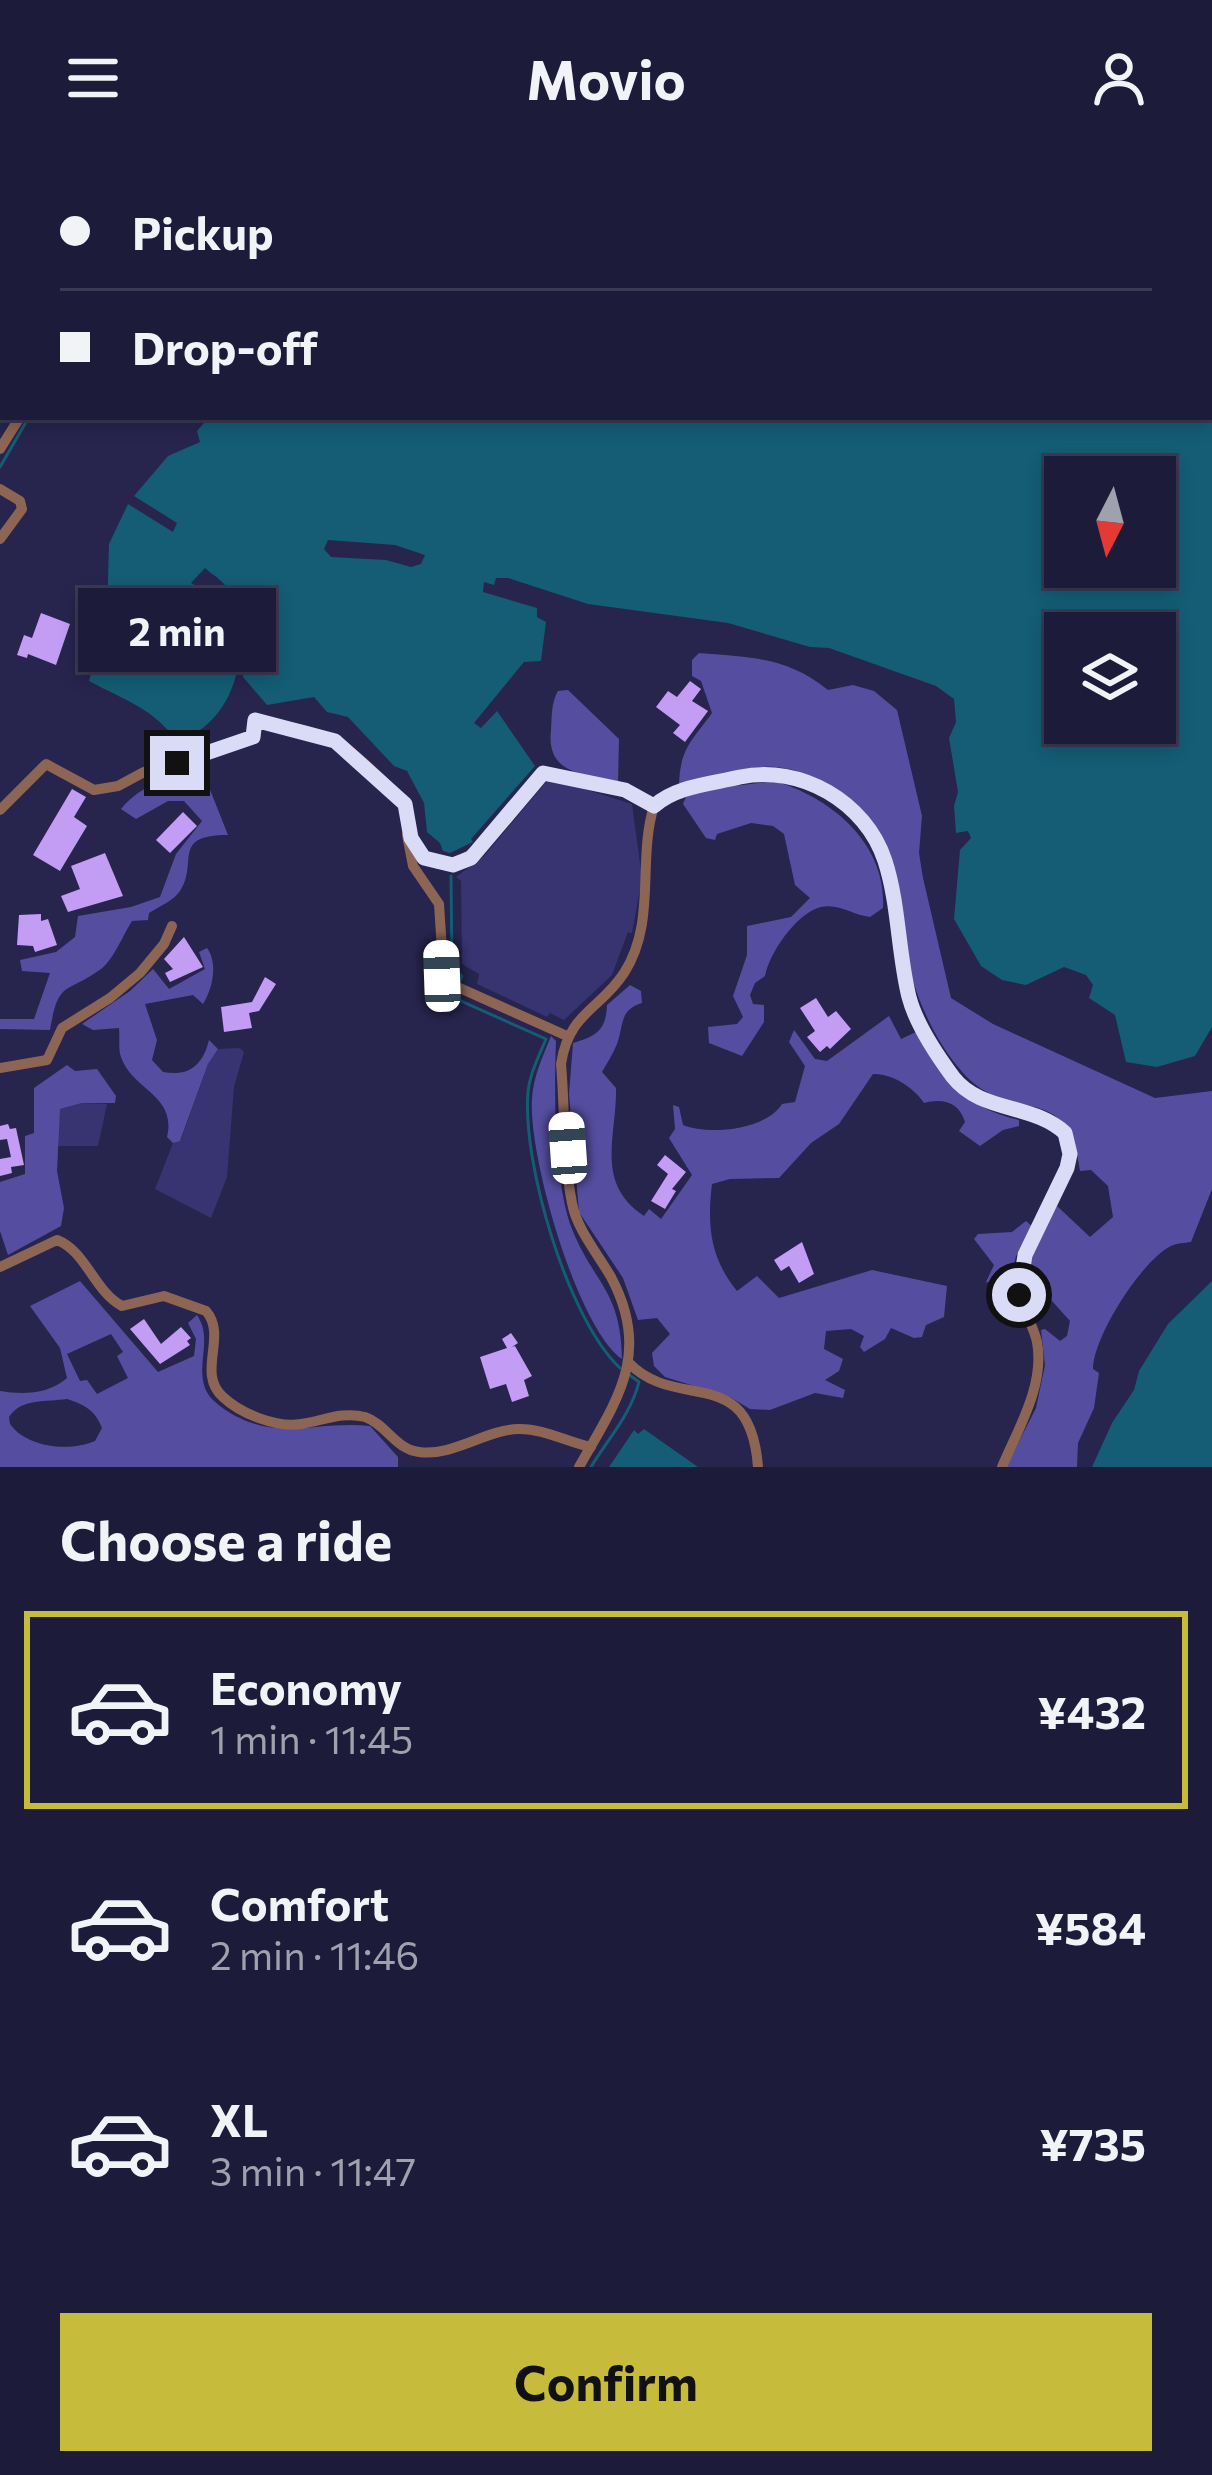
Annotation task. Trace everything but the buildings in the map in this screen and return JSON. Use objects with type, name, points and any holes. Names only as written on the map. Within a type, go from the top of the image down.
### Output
[{"type":"street","points":[[0,449],[18,420]]},
{"type":"street","points":[[0,489],[20,501],[22,509],[0,539]]},
{"type":"street","points":[[0,810],[46,764],[102,790],[253,737],[255,720],[335,741],[405,804],[414,845],[424,858],[453,865],[471,858],[543,773],[625,790],[654,806]]},
{"type":"street","points":[[579,1467],[627,1370],[627,1314],[572,1203],[562,1064],[567,1036],[624,973],[634,954],[646,898],[654,806],[672,793],[752,775],[792,776],[829,792],[866,828],[885,861],[910,999],[953,1076],[974,1096],[1032,1113],[1065,1133],[1070,1154],[1067,1168],[1021,1267],[1019,1295],[1037,1344],[1038,1370],[1002,1467]]},
{"type":"street","points":[[409,825],[406,840],[413,866],[439,904],[442,976],[463,991],[567,1036]]},
{"type":"street","points":[[0,1068],[46,1060],[62,1028],[140,973],[172,926]]},
{"type":"street","points":[[0,1268],[57,1240],[73,1249],[100,1287],[122,1306],[164,1296],[206,1311],[215,1328],[211,1372],[218,1391],[234,1405],[270,1421],[299,1424],[344,1415],[364,1417],[399,1444],[419,1452],[522,1429],[591,1447]]},
{"type":"street","points":[[627,1370],[731,1403],[746,1419],[758,1467]]},
{"type":"shaded area","points":[[699,653],[782,665],[828,690],[853,685],[874,691],[897,710],[922,816],[923,878],[951,998],[993,1024],[1155,1098],[1212,1091],[1212,1189],[1191,1242],[1159,1254],[1134,1283],[1101,1338],[1093,1369],[1099,1373],[1094,1408],[1078,1443],[1077,1467],[1006,1467],[1036,1408],[1045,1365],[1041,1330],[1060,1341],[1067,1336],[1070,1321],[1052,1301],[1028,1295],[1027,1265],[1057,1206],[1090,1237],[1113,1217],[1108,1186],[1091,1170],[1080,1171],[1074,1142],[1051,1113],[982,1089],[946,1050],[909,969],[888,852],[853,804],[819,780],[782,768],[741,770],[679,785],[685,753],[712,713],[701,681],[692,676],[692,660]]},
{"type":"shaded area","points":[[568,690],[619,739],[618,782],[570,769],[554,756],[553,705],[558,691]]},
{"type":"shaded area","points":[[201,767],[228,835],[210,836],[192,845],[180,891],[149,913],[148,920],[132,921],[106,965],[65,990],[50,1030],[0,1029],[0,1019],[34,1019],[50,973],[22,971],[20,960],[56,952],[75,937],[78,916],[160,897],[176,854],[202,821],[184,801],[168,801],[136,819],[121,809],[147,787]]},
{"type":"shaded area","points":[[547,781],[632,804],[642,878],[632,933],[628,932],[612,975],[564,1020],[550,1013],[547,1017],[477,984],[479,974],[462,964],[461,881],[456,877],[484,856]]},
{"type":"shaded area","points":[[774,781],[816,799],[851,827],[876,863],[883,908],[870,917],[821,907],[793,926],[750,995],[753,1004],[764,1005],[764,1022],[742,1056],[709,1043],[708,1027],[737,1024],[743,1017],[733,996],[747,955],[747,926],[791,917],[810,898],[795,885],[784,834],[773,826],[751,823],[717,834],[715,840],[706,838],[683,804],[696,791]]},
{"type":"shaded area","points":[[207,948],[213,976],[203,1004],[193,995],[145,1004],[157,1040],[152,1060],[163,1072],[180,1073],[194,1067],[209,1040],[218,1049],[180,1141],[173,1143],[167,1137],[166,1112],[160,1102],[121,1057],[119,1028],[93,1030],[82,1024],[153,969],[169,989],[205,969],[199,952]]},
{"type":"shaded area","points":[[630,985],[641,991],[642,1003],[626,1014],[602,1072],[616,1088],[613,1174],[628,1203],[644,1216],[649,1209],[661,1219],[692,1175],[669,1138],[675,1129],[673,1105],[679,1107],[683,1125],[722,1130],[751,1125],[782,1104],[795,1102],[805,1066],[789,1042],[794,1030],[815,1059],[827,1061],[889,1016],[901,1039],[916,1032],[957,1089],[984,1108],[1019,1120],[1019,1126],[1003,1130],[980,1146],[959,1131],[965,1122],[954,1106],[924,1103],[902,1083],[873,1074],[839,1124],[811,1143],[779,1178],[712,1184],[713,1241],[721,1266],[737,1291],[757,1276],[779,1298],[872,1270],[947,1286],[944,1317],[926,1325],[922,1337],[891,1328],[885,1339],[864,1352],[860,1347],[864,1336],[851,1329],[826,1331],[824,1349],[843,1359],[839,1371],[825,1380],[845,1390],[843,1398],[815,1393],[770,1410],[750,1409],[730,1397],[665,1377],[654,1366],[652,1353],[670,1334],[657,1318],[638,1320],[623,1278],[579,1212],[569,1094],[573,1043],[599,1031],[607,1005]]},
{"type":"shaded area","points":[[551,1036],[556,1041],[557,1137],[566,1210],[580,1248],[612,1302],[622,1359],[588,1313],[573,1278],[538,1159],[533,1091]]},
{"type":"shaded area","points":[[218,1049],[244,1052],[234,1087],[227,1177],[211,1218],[155,1189],[173,1143],[181,1140],[208,1064]]},
{"type":"shaded area","points":[[67,1065],[75,1071],[97,1069],[116,1096],[115,1103],[60,1109],[61,1226],[8,1255],[0,1231],[0,1182],[25,1174],[25,1136],[34,1133],[34,1088]]},
{"type":"shaded area","points":[[82,1103],[107,1104],[98,1146],[57,1146],[60,1109]]},
{"type":"shaded area","points":[[1026,1221],[1033,1227],[1016,1256],[1009,1286],[986,1282],[994,1265],[974,1239],[978,1234],[1012,1232]]},
{"type":"shaded area","points":[[80,1281],[158,1372],[194,1356],[196,1339],[188,1323],[197,1315],[204,1333],[205,1388],[221,1407],[261,1426],[370,1426],[398,1457],[398,1467],[0,1467],[0,1391],[35,1392],[67,1378],[60,1348],[30,1306]],"holes":[[[111,1334],[123,1352],[117,1356],[128,1378],[97,1394],[87,1380],[80,1381],[67,1354]],[[67,1399],[96,1417],[102,1428],[95,1441],[50,1446],[27,1438],[10,1424],[9,1417],[20,1407]]]},
{"type":"water","points":[[206,420],[1212,420],[1212,1027],[1195,1056],[1157,1067],[1126,1062],[1115,1015],[1089,998],[1093,985],[1086,975],[1064,967],[1026,985],[1002,980],[981,966],[954,919],[960,850],[971,838],[968,831],[956,833],[958,792],[949,738],[956,722],[954,699],[936,686],[829,648],[728,623],[588,604],[508,578],[496,578],[494,585],[484,582],[483,592],[537,608],[537,617],[546,622],[541,661],[524,662],[474,723],[481,728],[497,711],[535,766],[473,842],[450,853],[427,832],[424,803],[407,771],[394,766],[348,717],[327,712],[314,697],[267,705],[243,677],[245,640],[235,601],[205,568],[191,583],[222,604],[233,622],[238,663],[225,703],[196,733],[177,741],[147,712],[89,681],[107,614],[109,544],[128,504],[173,532],[177,523],[134,496],[168,456],[200,442],[197,431]]},
{"type":"water","points":[[1212,1281],[1212,1467],[1092,1467],[1168,1324]]},
{"type":"water","points":[[644,1429],[698,1467],[609,1467],[634,1430],[638,1434]]},
{"type":"pier","points":[[328,540],[395,545],[425,555],[421,564],[411,567],[386,560],[331,557],[324,549]]},
{"type":"waterway","points":[[0,467],[27,420]]},
{"type":"waterway","points":[[451,876],[452,967],[462,976],[452,997],[546,1039],[528,1092],[528,1123],[541,1198],[566,1278],[601,1345],[620,1368]]},
{"type":"waterway","points":[[591,1467],[635,1394],[639,1382],[628,1374]]},
{"type":"route","points":[[177,763],[253,737],[255,720],[335,741],[405,804],[411,838],[424,858],[453,865],[471,858],[543,773],[625,790],[654,806],[672,793],[752,775],[792,776],[829,792],[866,828],[885,861],[910,999],[953,1076],[974,1096],[1032,1113],[1065,1133],[1070,1154],[1067,1168],[1025,1255],[1019,1295]]}]
